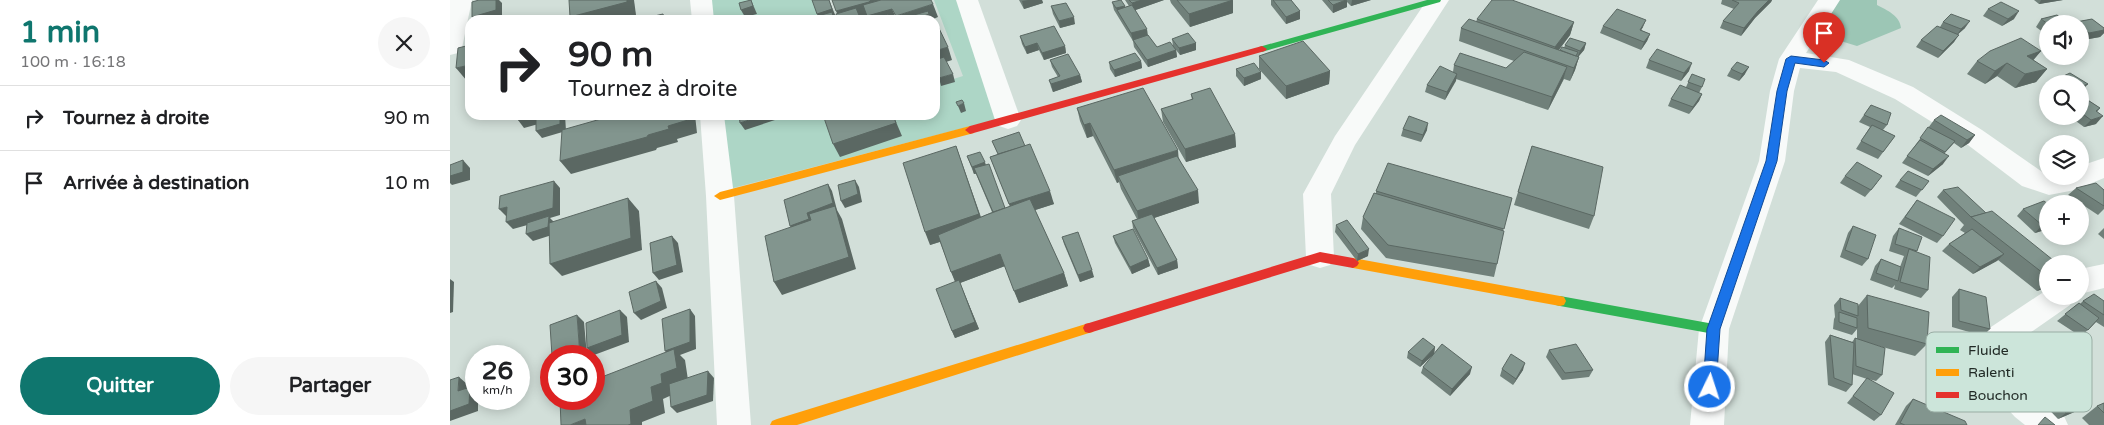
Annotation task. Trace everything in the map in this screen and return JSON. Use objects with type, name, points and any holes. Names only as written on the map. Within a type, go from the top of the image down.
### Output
[{"type":"street","points":[[450,48],[461,0]]},
{"type":"street","points":[[701,0],[702,15]]},
{"type":"street","points":[[967,0],[1008,120]]},
{"type":"street","points":[[720,196],[1008,120],[1438,0]]},
{"type":"street","points":[[1320,257],[1317,194],[1344,142],[1438,0]]},
{"type":"street","points":[[1707,425],[1714,329],[1772,161],[1782,91],[1791,59],[1829,0]]},
{"type":"street","points":[[1791,59],[1841,65],[1904,93],[1973,136],[2031,179],[2049,185],[2066,184],[2104,167]]},
{"type":"street","points":[[712,120],[720,196],[734,425]]},
{"type":"street","points":[[777,425],[1320,257],[1714,329]]},
{"type":"street","points":[[2089,278],[2104,276]]},
{"type":"street","points":[[2008,332],[2047,305]]},
{"type":"street","points":[[2034,412],[2051,425]]},
{"type":"green space","points":[[709,0],[817,0],[820,15],[710,15]]},
{"type":"green space","points":[[934,0],[959,0],[1002,118],[729,189],[722,120],[940,120],[940,78],[944,82],[963,76]]},
{"type":"green space","points":[[1833,0],[1877,0],[1877,5],[1896,17],[1901,28],[1857,46],[1834,39],[1815,29]]},
{"type":"building","points":[[496,0],[496,10],[472,15],[472,2]]},
{"type":"building","points":[[569,0],[627,0],[627,2],[578,15],[570,15]]},
{"type":"building","points":[[751,0],[753,6],[741,10],[739,3]]},
{"type":"building","points":[[812,0],[829,0],[832,9],[817,14]]},
{"type":"building","points":[[832,0],[871,0],[836,11]]},
{"type":"building","points":[[881,0],[931,0],[933,4],[899,15],[895,15],[892,9],[867,15],[863,5]]},
{"type":"building","points":[[1121,0],[1125,6],[1116,8],[1112,2]]},
{"type":"building","points":[[1129,0],[1142,0],[1132,3]]},
{"type":"building","points":[[1177,0],[1233,0],[1189,14]]},
{"type":"building","points":[[1273,0],[1291,0],[1300,11],[1286,17]]},
{"type":"building","points":[[1328,0],[1346,0],[1333,5]]},
{"type":"building","points":[[1492,0],[1512,0],[1574,22],[1555,47],[1477,19]]},
{"type":"building","points":[[1732,0],[1769,0],[1744,28],[1723,21],[1739,3]]},
{"type":"building","points":[[2001,2],[2019,11],[2008,19],[1988,9]]},
{"type":"building","points":[[1066,3],[1074,17],[1059,21],[1051,6]]},
{"type":"building","points":[[1132,5],[1147,29],[1131,33],[1117,10]]},
{"type":"building","points":[[856,8],[859,15],[836,15]]},
{"type":"building","points":[[1617,9],[1646,20],[1640,30],[1650,34],[1644,42],[1603,26]]},
{"type":"building","points":[[928,11],[929,14],[926,15],[914,15]]},
{"type":"building","points":[[832,12],[833,15],[821,15]]},
{"type":"building","points":[[1951,14],[1970,21],[1961,29],[1943,22]]},
{"type":"building","points":[[1469,19],[1579,57],[1574,68],[1461,28]]},
{"type":"building","points":[[2092,19],[2104,30],[2089,33],[2089,20]]},
{"type":"building","points":[[1054,26],[1065,46],[1042,53],[1037,43],[1025,47],[1020,36]]},
{"type":"building","points":[[1937,26],[1959,35],[1943,51],[1921,40]]},
{"type":"building","points":[[940,30],[948,47],[940,49]]},
{"type":"building","points":[[1188,33],[1196,43],[1179,48],[1172,39]]},
{"type":"building","points":[[1148,35],[1157,47],[1170,42],[1176,50],[1147,60],[1133,40]]},
{"type":"building","points":[[1570,38],[1586,43],[1580,51],[1565,45]]},
{"type":"building","points":[[2021,38],[2039,50],[2039,52],[2027,56],[2047,69],[2025,74],[2007,63],[1995,71],[1977,61],[1990,51]]},
{"type":"building","points":[[1303,41],[1330,71],[1286,86],[1259,56]]},
{"type":"building","points":[[465,46],[465,66],[456,68],[458,48]]},
{"type":"building","points":[[1562,47],[1578,52],[1576,56],[1560,50]]},
{"type":"building","points":[[1657,49],[1692,63],[1684,73],[1649,60]]},
{"type":"building","points":[[1524,52],[1567,67],[1552,97],[1454,65],[1460,53],[1506,68]]},
{"type":"building","points":[[1135,53],[1141,61],[1114,70],[1109,62]]},
{"type":"building","points":[[1068,54],[1080,75],[1051,84],[1049,80],[1060,76],[1050,60]]},
{"type":"building","points":[[944,57],[953,74],[940,78],[940,58]]},
{"type":"building","points":[[1737,62],[1749,67],[1742,74],[1731,69]]},
{"type":"building","points":[[1254,63],[1261,72],[1244,78],[1236,69]]},
{"type":"building","points":[[1440,66],[1457,74],[1447,92],[1427,85]]},
{"type":"building","points":[[1692,74],[1705,79],[1702,87],[1688,82]]},
{"type":"building","points":[[1680,85],[1702,94],[1693,107],[1671,99]]},
{"type":"building","points":[[1143,88],[1178,150],[1114,170],[1090,123],[1084,125],[1077,108]]},
{"type":"building","points":[[1210,88],[1235,134],[1185,149],[1161,109],[1193,99],[1191,94]]},
{"type":"building","points":[[962,100],[964,103],[958,106],[956,102]]},
{"type":"building","points":[[2089,101],[2100,108],[2096,111],[2103,116],[2091,120],[2089,119]]},
{"type":"building","points":[[1871,105],[1891,113],[1887,125],[1864,115]]},
{"type":"building","points":[[1941,115],[1975,135],[1967,140],[1934,120]]},
{"type":"building","points":[[1409,116],[1428,123],[1423,135],[1403,129]]},
{"type":"building","points":[[536,120],[560,120],[560,124],[536,131]]},
{"type":"building","points":[[597,120],[688,120],[668,126],[669,129],[648,135],[647,137],[560,161],[562,130]]},
{"type":"building","points":[[825,120],[895,120],[896,123],[833,144]]},
{"type":"building","points":[[1872,125],[1895,136],[1883,152],[1861,141]]},
{"type":"building","points":[[1928,127],[1955,141],[1945,152],[1920,138]]},
{"type":"building","points":[[1019,132],[1025,146],[998,154],[992,141]]},
{"type":"building","points":[[1920,140],[1949,156],[1933,169],[1907,156]]},
{"type":"building","points":[[1030,144],[1050,191],[1009,204],[990,157]]},
{"type":"building","points":[[956,146],[979,214],[925,232],[903,163]]},
{"type":"building","points":[[1532,146],[1603,167],[1594,216],[1518,192]]},
{"type":"building","points":[[980,152],[985,162],[972,167],[967,156]]},
{"type":"building","points":[[1177,156],[1198,190],[1137,211],[1118,176]]},
{"type":"building","points":[[463,160],[463,172],[450,176],[450,165]]},
{"type":"building","points":[[1857,162],[1882,176],[1871,190],[1845,176]]},
{"type":"building","points":[[1388,163],[1512,198],[1504,229],[1376,191]]},
{"type":"building","points":[[989,164],[1005,208],[993,212],[974,168]]},
{"type":"building","points":[[1908,171],[1929,181],[1922,190],[1900,180]]},
{"type":"building","points":[[855,180],[858,194],[841,201],[838,185]]},
{"type":"building","points":[[554,181],[553,208],[506,222],[507,207],[499,209],[500,196]]},
{"type":"building","points":[[2096,183],[2104,190],[2104,206],[2076,188]]},
{"type":"building","points":[[828,184],[833,203],[807,213],[809,219],[790,226],[784,200]]},
{"type":"building","points":[[1958,187],[1986,213],[1971,217],[1943,190]]},
{"type":"building","points":[[1374,193],[1504,231],[1497,264],[1388,245],[1363,217]]},
{"type":"building","points":[[628,198],[631,238],[550,264],[549,223]]},
{"type":"building","points":[[1030,199],[1064,273],[1014,291],[1000,254],[951,272],[938,235]]},
{"type":"building","points":[[1917,200],[1955,219],[1943,236],[1905,217]]},
{"type":"building","points":[[2039,203],[2039,222],[2023,209]]},
{"type":"building","points":[[835,206],[849,257],[774,282],[765,236],[811,220],[809,214]]},
{"type":"building","points":[[1992,211],[2047,255],[2039,255],[2039,270],[1971,217]]},
{"type":"building","points":[[1152,214],[1177,260],[1157,268],[1132,221]]},
{"type":"building","points":[[549,216],[548,227],[526,234],[527,223]]},
{"type":"building","points":[[1347,220],[1369,249],[1358,254],[1336,225]]},
{"type":"building","points":[[1853,226],[1876,235],[1868,259],[1845,250]]},
{"type":"building","points":[[1899,228],[1922,237],[1917,251],[1895,244]]},
{"type":"building","points":[[1133,229],[1148,259],[1130,267],[1113,236]]},
{"type":"building","points":[[1972,229],[2004,254],[1980,267],[1949,244]]},
{"type":"building","points":[[1078,232],[1092,270],[1078,275],[1062,237]]},
{"type":"building","points":[[672,236],[677,265],[653,273],[650,243]]},
{"type":"building","points":[[1909,249],[1930,257],[1928,290],[1900,282]]},
{"type":"building","points":[[1881,259],[1901,267],[1898,281],[1876,273]]},
{"type":"building","points":[[959,280],[975,322],[952,331],[936,289]]},
{"type":"building","points":[[656,281],[661,301],[634,313],[629,292]]},
{"type":"building","points":[[1959,289],[1986,297],[1990,329],[1959,321]]},
{"type":"building","points":[[2094,294],[2104,301],[2104,315],[2089,305],[2089,297]]},
{"type":"building","points":[[1867,295],[1929,312],[1926,344],[1868,328]]},
{"type":"building","points":[[1840,298],[1858,304],[1858,316],[1841,310]]},
{"type":"building","points":[[2076,305],[2082,305],[2099,318],[2088,330],[2065,314]]},
{"type":"building","points":[[690,309],[690,342],[665,351],[662,319]]},
{"type":"building","points":[[620,310],[622,335],[595,345],[587,345],[586,323]]},
{"type":"building","points":[[1839,312],[1857,318],[1857,328],[1839,322]]},
{"type":"building","points":[[577,315],[579,345],[551,345],[550,325]]},
{"type":"building","points":[[1830,335],[1854,343],[1852,385],[1834,378]]},
{"type":"building","points":[[1423,338],[1435,347],[1422,361],[1408,352]]},
{"type":"building","points":[[1855,338],[1885,348],[1882,375],[1856,366]]},
{"type":"building","points":[[1442,344],[1472,367],[1452,389],[1423,367]]},
{"type":"building","points":[[1576,344],[1593,370],[1565,373],[1549,350]]},
{"type":"building","points":[[674,349],[677,368],[661,374],[662,383],[651,387],[653,401],[630,410],[631,424],[586,425],[585,419],[570,425],[561,425],[560,410],[605,410],[605,376]]},
{"type":"building","points":[[1511,354],[1525,363],[1516,379],[1502,369]]},
{"type":"building","points":[[708,371],[707,395],[671,407],[669,384]]},
{"type":"building","points":[[459,377],[458,391],[465,389],[465,405],[450,411],[450,380]]},
{"type":"building","points":[[1867,378],[1894,393],[1881,415],[1853,396]]},
{"type":"building","points":[[1913,399],[1926,404],[1926,412],[1944,412],[1965,421],[1967,425],[1905,425],[1900,423]]},
{"type":"building","points":[[2104,403],[2104,413],[2097,406]]},
{"type":"building","points":[[2045,417],[2055,425],[2038,425]]},
{"type":"traffic: fast","points":[[1262,49],[1437,0]]},
{"type":"traffic: fast","points":[[1560,301],[1714,329]]},
{"type":"traffic: slow","points":[[720,196],[970,130]]},
{"type":"traffic: slow","points":[[1353,263],[1560,301]]},
{"type":"traffic: slow","points":[[777,425],[1089,328]]},
{"type":"traffic: jam","points":[[970,130],[1262,49]]},
{"type":"traffic: jam","points":[[1089,328],[1320,257],[1353,263]]},
{"type":"route","points":[[1710,387],[1714,329],[1772,161],[1782,91],[1791,59],[1824,63]]}]
